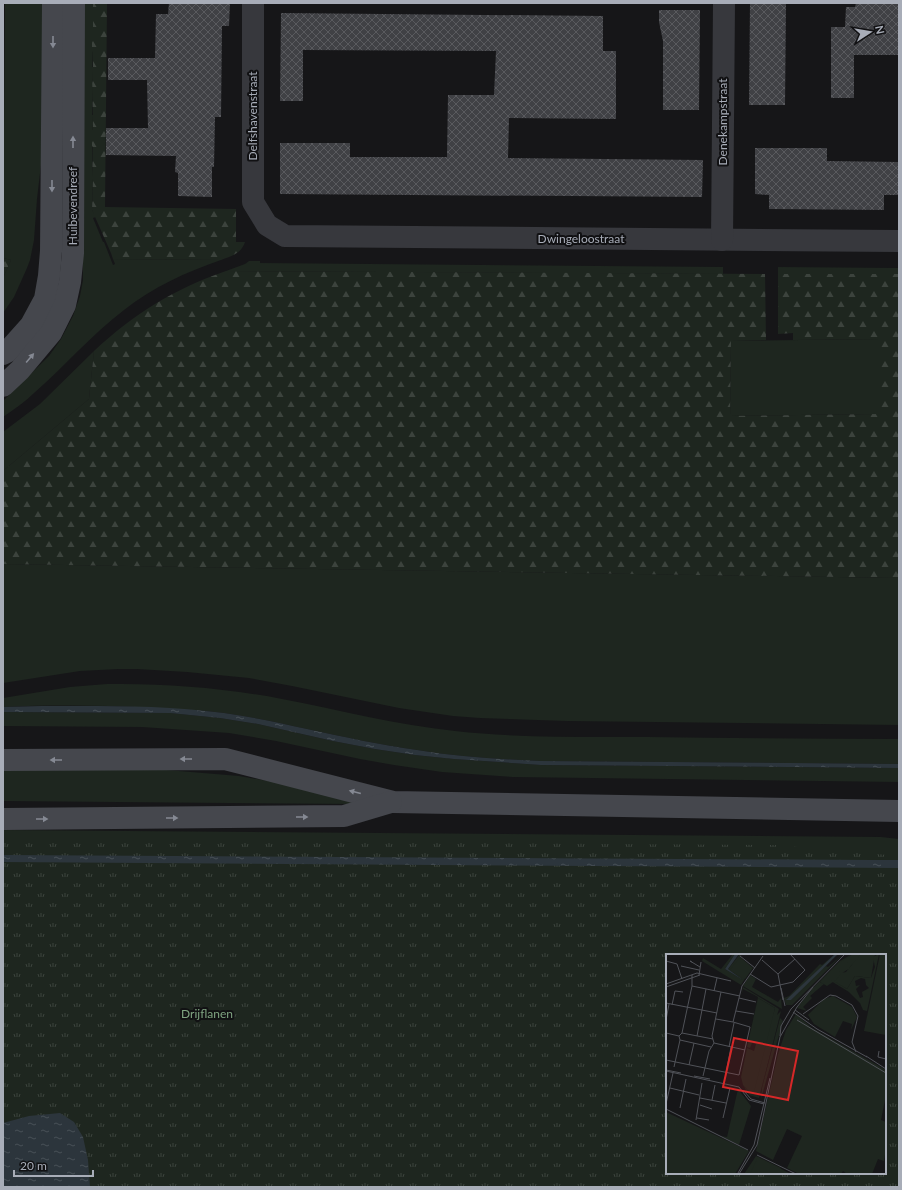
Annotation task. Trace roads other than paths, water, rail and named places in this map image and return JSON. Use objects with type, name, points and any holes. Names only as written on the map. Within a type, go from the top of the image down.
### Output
[{"type":"main road","name":"Huibevendreef","points":[[3,354],[7,352],[31,325],[45,299],[49,276],[51,251],[53,3]]},
{"type":"main road","name":"Huibevendreef","points":[[3,386],[20,370],[51,333],[65,305],[70,282],[73,253],[74,3]]},
{"type":"main road","points":[[3,760],[225,759],[393,802],[899,811]]},
{"type":"main road","points":[[3,819],[344,816],[393,802]]},
{"type":"street","name":"Delfshavenstraat","points":[[253,3],[253,202],[267,225]]},
{"type":"street","name":"Denekampstraat","points":[[722,240],[724,3]]},
{"type":"street","name":"Dwingeloostraat","points":[[267,225],[285,236],[899,241]]},
{"type":"water","points":[[3,707],[156,707],[201,710],[266,720],[390,746],[479,757],[541,761],[899,764],[899,768],[541,765],[415,755],[333,741],[258,724],[220,718],[170,713],[3,712]]},
{"type":"water","points":[[3,855],[899,860],[899,868],[3,862]]},
{"type":"water","points":[[60,1113],[74,1122],[83,1137],[88,1160],[90,1187],[3,1187],[3,1123],[29,1116]]},
{"type":"park label","name":"Drijflanen","points":[[207,1014]]}]
